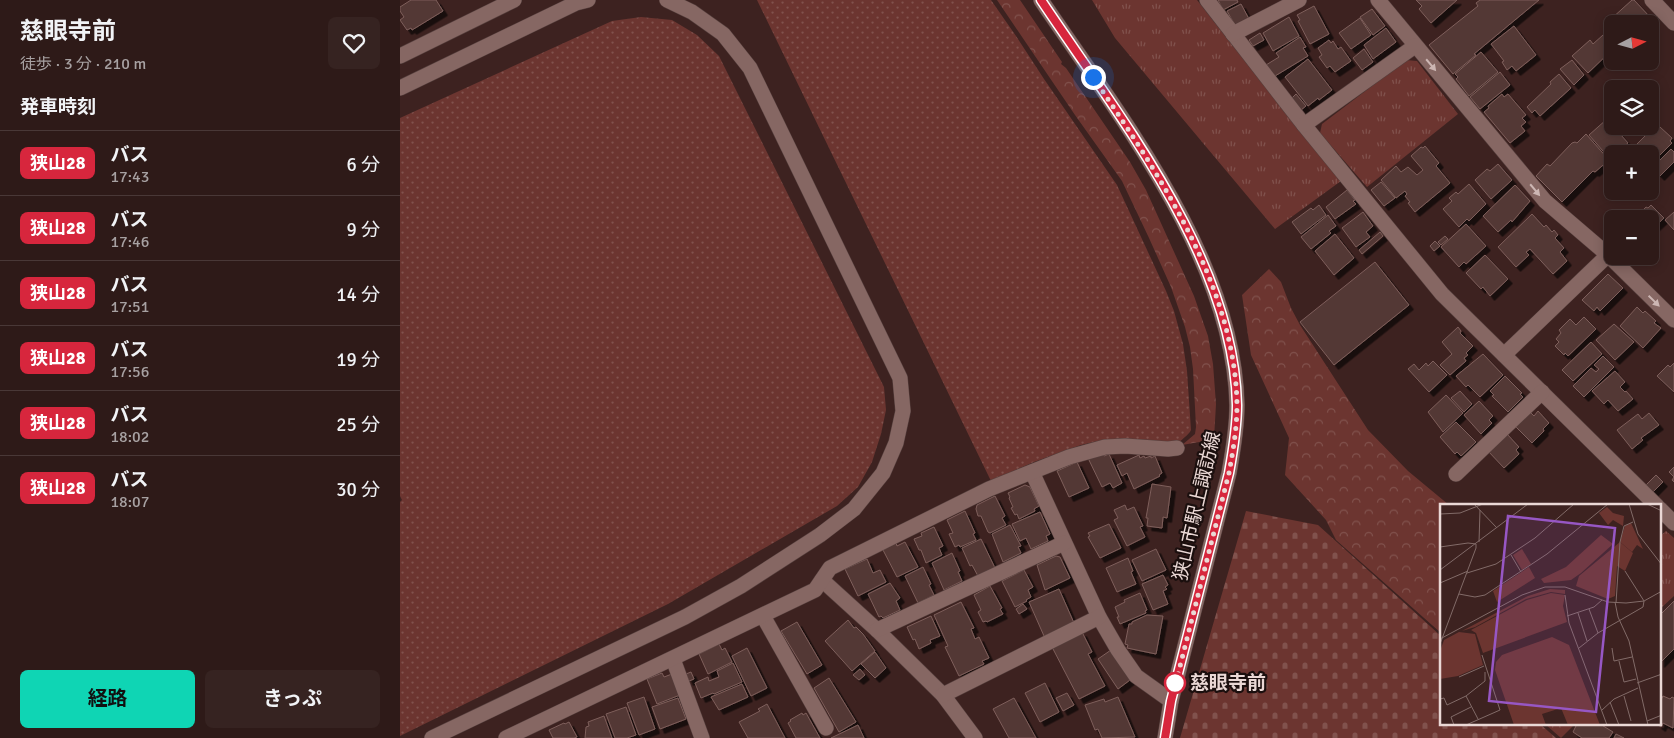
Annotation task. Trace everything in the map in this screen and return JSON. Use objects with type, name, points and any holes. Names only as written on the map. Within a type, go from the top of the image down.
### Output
[{"type":"street","points":[[400,56],[514,0]]},
{"type":"street","points":[[400,88],[576,3],[588,0]]},
{"type":"street","points":[[432,738],[685,617],[741,586],[820,535],[854,510],[883,473],[896,443],[903,411],[900,378],[750,68],[723,34],[692,12],[667,0]]},
{"type":"street","name":"狭山市駅上諏訪線","points":[[1041,0],[1144,152],[1173,200],[1194,243],[1217,300],[1229,340],[1237,406],[1229,473],[1171,701],[1165,738]]},
{"type":"street","points":[[1207,0],[1304,125],[1442,294],[1655,504]]},
{"type":"street","points":[[1233,34],[1299,0]]},
{"type":"street","points":[[1378,0],[1545,201],[1604,253]]},
{"type":"street","points":[[1652,0],[1674,23]]},
{"type":"street","points":[[1304,125],[1415,46]]},
{"type":"street","points":[[1504,355],[1604,260]]},
{"type":"street","points":[[1617,265],[1674,320]]},
{"type":"street","points":[[1456,474],[1542,392]]},
{"type":"street","points":[[506,738],[816,590],[830,568],[989,489],[1069,457],[1105,447],[1177,448]]},
{"type":"street","points":[[1032,472],[1099,617],[1136,676],[1171,701]]},
{"type":"street","points":[[1662,511],[1674,523]]},
{"type":"street","points":[[877,630],[1064,543]]},
{"type":"street","points":[[822,580],[877,630],[943,695],[976,738]]},
{"type":"street","points":[[763,616],[826,728]]},
{"type":"street","points":[[943,695],[1099,617]]},
{"type":"street","points":[[673,659],[702,738]]},
{"type":"green space","points":[[757,0],[991,0],[1117,185],[1166,291],[1174,311],[1183,344],[1187,371],[1191,430],[1177,445],[1103,440],[1081,445],[1034,462],[991,481]]},
{"type":"green space","points":[[997,0],[1020,0],[1062,62],[1061,64],[1066,68],[1130,162],[1146,190],[1194,296],[1208,336],[1213,364],[1216,404],[1214,439],[1205,438],[1205,441],[1182,445],[1195,434],[1196,427],[1190,347],[1171,287],[1122,181]]},
{"type":"green space","points":[[1092,0],[1197,0],[1341,181],[1275,229],[1115,38]]},
{"type":"green space","points":[[641,17],[672,20],[697,35],[719,56],[884,387],[886,410],[872,462],[858,487],[837,506],[668,604],[400,736],[400,502],[402,500],[400,496],[400,118],[612,21]]},
{"type":"green space","points":[[1406,60],[1417,61],[1458,114],[1367,187],[1320,133],[1322,124]]},
{"type":"green space","points":[[1269,269],[1281,282],[1300,325],[1368,430],[1408,471],[1448,504],[1440,504],[1440,632],[1336,540],[1326,520],[1285,475],[1289,438],[1251,355],[1242,295]]},
{"type":"green space","points":[[1246,511],[1318,525],[1440,635],[1440,726],[1542,726],[1556,738],[1180,738]]},
{"type":"green space","points":[[1666,531],[1674,538],[1674,596],[1662,607],[1662,534]]},
{"type":"green space","points":[[1547,726],[1573,726],[1561,738]]},
{"type":"building","points":[[411,0],[436,0],[443,11],[412,30],[411,28],[407,30],[400,20],[404,17],[400,7]]},
{"type":"building","points":[[1218,0],[1237,0],[1238,2],[1223,10]]},
{"type":"building","points":[[1416,0],[1457,0],[1431,23],[1419,9],[1422,6]]},
{"type":"building","points":[[1480,0],[1539,0],[1453,74],[1429,45],[1478,6],[1476,3]]},
{"type":"building","points":[[1634,0],[1648,15],[1615,15]]},
{"type":"building","points":[[1241,4],[1249,19],[1236,27],[1227,11]]},
{"type":"building","points":[[1314,6],[1329,34],[1310,44],[1298,21],[1300,20],[1297,15]]},
{"type":"building","points":[[1372,9],[1385,26],[1373,35],[1360,17]]},
{"type":"building","points":[[1289,17],[1299,36],[1273,51],[1263,33]]},
{"type":"building","points":[[1360,18],[1371,35],[1351,49],[1339,33]]},
{"type":"building","points":[[1514,26],[1536,55],[1516,71],[1512,66],[1507,70],[1502,62],[1504,61],[1491,44]]},
{"type":"building","points":[[1386,28],[1396,42],[1373,59],[1364,45]]},
{"type":"building","points":[[1260,33],[1264,40],[1253,46],[1249,40]]},
{"type":"building","points":[[1604,36],[1604,58],[1588,73],[1572,56],[1590,40],[1593,44]]},
{"type":"building","points":[[1300,37],[1306,47],[1303,48],[1308,56],[1273,76],[1266,65],[1279,57],[1276,53]]},
{"type":"building","points":[[1329,40],[1331,43],[1333,41],[1338,49],[1341,47],[1351,61],[1335,72],[1330,66],[1327,68],[1319,57],[1322,55],[1318,48]]},
{"type":"building","points":[[1364,49],[1373,62],[1362,70],[1353,58]]},
{"type":"building","points":[[1481,52],[1498,72],[1469,96],[1456,79],[1458,77],[1455,74]]},
{"type":"building","points":[[1308,59],[1332,90],[1308,106],[1285,77]]},
{"type":"building","points":[[1572,60],[1584,75],[1574,85],[1560,69]]},
{"type":"building","points":[[1500,72],[1510,85],[1480,109],[1470,97]]},
{"type":"building","points":[[1559,74],[1571,88],[1540,116],[1535,110],[1532,113],[1527,107]]},
{"type":"building","points":[[1296,94],[1306,106],[1301,110],[1292,98]]},
{"type":"building","points":[[1502,94],[1504,97],[1508,94],[1526,115],[1522,118],[1526,122],[1521,126],[1525,131],[1510,143],[1484,112]]},
{"type":"building","points":[[1604,122],[1604,135],[1621,135],[1628,143],[1626,145],[1604,145],[1604,152],[1589,135]]},
{"type":"building","points":[[1660,127],[1672,138],[1670,141],[1672,143],[1659,156],[1659,145],[1636,145],[1646,135],[1659,135]]},
{"type":"building","points":[[1586,134],[1604,154],[1604,164],[1595,172],[1593,171],[1562,202],[1536,176],[1547,164],[1550,166],[1572,143],[1577,143]]},
{"type":"building","points":[[1425,146],[1439,163],[1436,166],[1450,183],[1415,212],[1408,203],[1410,202],[1405,196],[1407,194],[1405,191],[1396,198],[1381,180],[1396,166],[1401,172],[1408,167],[1417,175],[1423,170],[1411,156],[1421,147]]},
{"type":"building","points":[[1671,149],[1674,152],[1674,162],[1660,176],[1659,161]]},
{"type":"building","points":[[1498,164],[1512,180],[1491,199],[1475,180],[1487,169],[1490,171]]},
{"type":"building","points":[[1381,182],[1395,198],[1384,206],[1371,190]]},
{"type":"building","points":[[1469,184],[1486,204],[1469,221],[1467,219],[1459,227],[1443,209],[1452,201],[1449,198],[1456,192],[1458,194]]},
{"type":"building","points":[[1515,185],[1530,201],[1512,222],[1511,220],[1498,232],[1483,216]]},
{"type":"building","points":[[1347,190],[1356,204],[1335,219],[1326,207]]},
{"type":"building","points":[[1319,205],[1326,215],[1301,234],[1292,222],[1311,208],[1313,210]]},
{"type":"building","points":[[1651,205],[1656,210],[1643,210],[1646,207],[1648,208]]},
{"type":"building","points":[[1363,212],[1373,226],[1366,232],[1370,237],[1356,247],[1342,228]]},
{"type":"building","points":[[1674,212],[1674,230],[1665,220]]},
{"type":"building","points":[[1659,213],[1664,218],[1659,223]]},
{"type":"building","points":[[1532,214],[1544,227],[1546,225],[1552,232],[1554,230],[1558,235],[1555,238],[1564,248],[1560,252],[1567,261],[1553,274],[1530,249],[1526,252],[1529,255],[1516,267],[1498,247]]},
{"type":"building","points":[[1328,215],[1336,226],[1329,231],[1331,233],[1311,249],[1301,237]]},
{"type":"building","points":[[1466,224],[1486,246],[1466,264],[1464,262],[1459,267],[1441,247]]},
{"type":"building","points":[[1380,232],[1383,236],[1362,254],[1359,250]]},
{"type":"building","points":[[1335,234],[1354,258],[1334,275],[1315,251]]},
{"type":"building","points":[[1445,236],[1448,239],[1441,245],[1438,242]]},
{"type":"building","points":[[1435,241],[1440,246],[1434,251],[1430,246]]},
{"type":"building","points":[[1485,255],[1508,279],[1490,296],[1483,287],[1481,289],[1466,273]]},
{"type":"building","points":[[1375,262],[1409,305],[1334,365],[1300,322]]},
{"type":"building","points":[[1608,274],[1623,288],[1600,311],[1597,307],[1594,311],[1582,300]]},
{"type":"building","points":[[1637,307],[1643,313],[1645,311],[1656,321],[1654,323],[1661,328],[1643,348],[1620,326]]},
{"type":"building","points":[[1584,317],[1596,329],[1568,356],[1565,353],[1564,355],[1555,346],[1559,342],[1556,339],[1561,333],[1559,330],[1570,319],[1576,325]]},
{"type":"building","points":[[1614,324],[1634,342],[1615,360],[1596,340]]},
{"type":"building","points":[[1458,327],[1461,331],[1460,333],[1473,346],[1466,353],[1468,355],[1464,358],[1466,361],[1450,375],[1440,365],[1452,354],[1442,342]]},
{"type":"building","points":[[1591,342],[1602,354],[1573,381],[1562,370]]},
{"type":"building","points":[[1483,354],[1503,375],[1480,397],[1468,385],[1466,387],[1456,376]]},
{"type":"building","points":[[1603,356],[1614,367],[1584,397],[1573,386],[1591,368],[1596,372],[1599,369],[1594,365]]},
{"type":"building","points":[[1433,361],[1447,375],[1429,392],[1408,369],[1414,364],[1419,370],[1426,363],[1428,366]]},
{"type":"building","points":[[1674,363],[1674,392],[1657,376],[1668,365],[1670,367]]},
{"type":"building","points":[[1615,371],[1625,382],[1620,387],[1633,399],[1618,411],[1608,400],[1604,404],[1592,391]]},
{"type":"building","points":[[1505,376],[1522,393],[1520,394],[1523,397],[1508,412],[1492,396],[1494,395],[1490,391]]},
{"type":"building","points":[[1460,391],[1472,404],[1464,412],[1451,398]]},
{"type":"building","points":[[1446,395],[1463,413],[1443,432],[1428,412]]},
{"type":"building","points":[[1479,401],[1493,416],[1489,420],[1492,423],[1481,434],[1464,415]]},
{"type":"building","points":[[1538,411],[1549,423],[1532,443],[1515,426],[1530,412],[1534,416]]},
{"type":"building","points":[[1649,413],[1659,425],[1641,438],[1643,440],[1632,449],[1617,430],[1638,414],[1642,419]]},
{"type":"building","points":[[1456,422],[1476,442],[1461,456],[1457,452],[1455,454],[1440,437]]},
{"type":"building","points":[[1507,434],[1519,447],[1516,450],[1519,454],[1504,468],[1488,451]]},
{"type":"building","points":[[1102,452],[1104,456],[1109,454],[1122,483],[1113,488],[1110,483],[1102,487],[1088,458]]},
{"type":"building","points":[[1139,455],[1140,458],[1155,456],[1162,473],[1160,476],[1134,489],[1127,473],[1122,476],[1117,465]]},
{"type":"building","points":[[1077,462],[1089,488],[1069,497],[1057,471]]},
{"type":"building","points":[[1674,467],[1674,477],[1669,472]]},
{"type":"building","points":[[1656,475],[1663,482],[1652,493],[1645,486]]},
{"type":"building","points":[[1152,484],[1171,487],[1167,518],[1163,517],[1162,528],[1147,526],[1148,518],[1146,518]]},
{"type":"building","points":[[1025,485],[1030,487],[1039,506],[1034,509],[1035,511],[1019,519],[1011,508],[1013,507],[1008,493]]},
{"type":"building","points":[[995,496],[1005,516],[1002,518],[1006,525],[990,533],[981,516],[978,516],[976,509],[977,505]]},
{"type":"building","points":[[1125,505],[1127,510],[1134,507],[1143,526],[1140,527],[1145,537],[1127,546],[1114,520],[1118,518],[1114,510]]},
{"type":"building","points":[[965,511],[975,533],[973,534],[976,540],[960,547],[959,545],[955,547],[949,534],[953,533],[947,520]]},
{"type":"building","points":[[1040,512],[1050,534],[1046,536],[1048,541],[1031,549],[1026,538],[1020,541],[1012,524]]},
{"type":"building","points":[[1109,524],[1121,548],[1100,558],[1088,537],[1090,536],[1088,533]]},
{"type":"building","points":[[1010,525],[1021,546],[1018,547],[1021,553],[1003,562],[992,534]]},
{"type":"building","points":[[934,527],[943,546],[939,548],[942,555],[926,563],[914,539],[922,536],[921,533]]},
{"type":"building","points":[[981,539],[995,568],[978,576],[972,565],[970,566],[962,548]]},
{"type":"building","points":[[905,542],[918,567],[897,577],[883,550],[896,543],[897,546]]},
{"type":"building","points":[[1156,549],[1166,570],[1142,581],[1132,560]]},
{"type":"building","points":[[952,553],[962,581],[944,590],[932,563]]},
{"type":"building","points":[[1056,556],[1060,557],[1070,578],[1045,590],[1037,565]]},
{"type":"building","points":[[1128,558],[1136,584],[1117,592],[1106,568]]},
{"type":"building","points":[[867,559],[873,573],[880,570],[886,582],[858,596],[845,569]]},
{"type":"building","points":[[923,567],[934,595],[918,603],[905,576]]},
{"type":"building","points":[[1024,570],[1033,587],[1028,590],[1031,597],[1015,607],[1002,581]]},
{"type":"building","points":[[1163,575],[1168,585],[1165,587],[1167,589],[1163,591],[1168,604],[1153,610],[1142,584]]},
{"type":"building","points":[[890,583],[900,598],[896,601],[900,610],[883,618],[879,617],[868,594]]},
{"type":"building","points":[[990,586],[1002,608],[1000,609],[1003,614],[983,622],[978,612],[981,610],[974,595]]},
{"type":"building","points":[[1059,589],[1074,623],[1044,636],[1029,602]]},
{"type":"building","points":[[1140,593],[1147,610],[1145,611],[1146,613],[1120,624],[1115,607],[1125,602],[1124,600]]},
{"type":"building","points":[[1674,601],[1674,649],[1662,661],[1662,613]]},
{"type":"building","points":[[961,602],[974,628],[971,629],[975,639],[979,637],[989,658],[982,661],[984,664],[959,676],[945,647],[948,646],[934,615]]},
{"type":"building","points":[[1023,604],[1027,609],[1019,614],[1016,609]]},
{"type":"building","points":[[1147,615],[1163,616],[1156,654],[1127,648],[1128,645],[1125,644],[1129,624]]},
{"type":"building","points":[[931,616],[940,636],[930,640],[931,643],[919,649],[907,627]]},
{"type":"building","points":[[848,620],[854,628],[856,627],[863,634],[875,651],[852,671],[825,641]]},
{"type":"building","points":[[797,622],[822,665],[807,674],[781,631]]},
{"type":"building","points":[[1082,632],[1092,652],[1088,654],[1105,686],[1079,699],[1052,647]]},
{"type":"building","points":[[719,644],[722,650],[725,648],[732,662],[708,674],[699,654]]},
{"type":"building","points":[[747,648],[767,688],[751,696],[732,656]]},
{"type":"building","points":[[1111,650],[1130,680],[1118,689],[1098,659]]},
{"type":"building","points":[[875,652],[886,668],[875,678],[861,664]]},
{"type":"building","points":[[733,663],[742,682],[701,698],[695,683],[708,677],[709,681],[719,677],[717,671]]},
{"type":"building","points":[[860,669],[865,675],[859,680],[853,675]]},
{"type":"building","points":[[691,672],[694,679],[689,681],[686,674]]},
{"type":"building","points":[[662,673],[664,677],[672,674],[680,695],[657,704],[647,679]]},
{"type":"building","points":[[829,678],[856,722],[839,732],[814,688]]},
{"type":"building","points":[[1045,683],[1059,712],[1040,722],[1025,693]]},
{"type":"building","points":[[742,684],[748,697],[719,710],[711,697]]},
{"type":"building","points":[[1067,693],[1074,705],[1063,711],[1056,698]]},
{"type":"building","points":[[1663,696],[1670,699],[1674,698],[1673,728],[1663,723],[1662,725]]},
{"type":"building","points":[[644,697],[655,729],[639,735],[627,703]]},
{"type":"building","points":[[1118,697],[1135,737],[1102,738],[1098,729],[1095,730],[1085,705],[1104,699],[1105,702]]},
{"type":"building","points":[[678,698],[686,719],[660,729],[652,707]]},
{"type":"building","points":[[1014,698],[1036,738],[1009,738],[993,709]]},
{"type":"building","points":[[767,704],[785,738],[748,738],[739,722],[760,711],[758,709]]},
{"type":"building","points":[[626,707],[636,735],[627,738],[615,738],[606,714]]},
{"type":"building","points":[[802,713],[803,715],[806,713],[820,738],[796,738],[788,723]]},
{"type":"building","points":[[604,716],[612,738],[585,738],[586,727],[589,726],[588,722]]},
{"type":"building","points":[[569,722],[577,737],[553,738],[549,730]]},
{"type":"building","points":[[858,725],[864,738],[831,738]]},
{"type":"building","points":[[1576,726],[1603,726],[1613,732],[1609,738],[1582,738],[1573,732]]},
{"type":"building","points":[[1616,734],[1624,738],[1614,738]]},
{"type":"bus line","name":"狭山28","points":[[1041,0],[1144,152],[1173,200],[1194,243],[1217,300],[1229,340],[1237,406],[1229,473],[1171,701],[1165,738]]},
{"type":"place","name":"慈眼寺前","points":[[1175,683]]},
{"type":"route","points":[[1093,77],[1144,152],[1173,200],[1194,243],[1217,300],[1229,340],[1234,374],[1237,406],[1229,473],[1175,686],[1175,683]]}]
